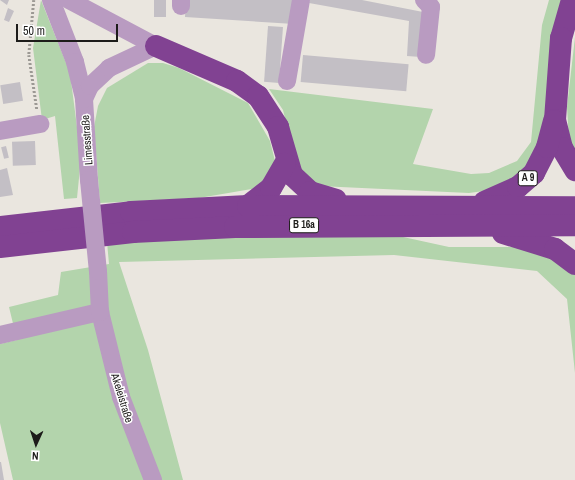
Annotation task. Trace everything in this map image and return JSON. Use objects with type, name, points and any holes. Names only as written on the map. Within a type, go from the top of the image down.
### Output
[{"type":"highway","name":"A 9","points":[[474,216],[534,173],[547,147],[555,120],[561,38],[572,0]]},
{"type":"highway","points":[[156,46],[237,81],[258,96],[278,127],[285,164],[310,192],[368,206]]},
{"type":"highway","name":"A 9","points":[[555,120],[562,148],[575,170]]},
{"type":"highway","points":[[248,206],[271,188],[285,164]]},
{"type":"highway","name":"B 16a","points":[[0,227],[131,212],[248,206],[368,206],[575,225]]},
{"type":"highway","name":"B 16a","points":[[0,247],[125,233],[474,216],[575,207]]},
{"type":"highway","points":[[474,216],[555,249],[575,264]]},
{"type":"street","name":"Limesstraße","points":[[50,0],[75,62],[84,99],[89,180]]},
{"type":"street","points":[[69,0],[156,46]]},
{"type":"street","points":[[287,81],[301,0]]},
{"type":"street","points":[[424,0],[431,7],[426,55]]},
{"type":"street","name":"Limesstraße","points":[[84,99],[90,86],[109,68],[156,46]]},
{"type":"street","points":[[0,131],[40,124]]},
{"type":"street","name":"Akeleistraße","points":[[89,180],[98,271],[100,312],[121,397],[154,480]]},
{"type":"street","points":[[0,335],[100,312]]},
{"type":"path","points":[[34,0],[29,55],[40,124]]},
{"type":"green space","points":[[41,0],[70,73],[81,158],[77,198],[64,199],[55,116],[42,120],[33,48]]},
{"type":"green space","points":[[549,0],[564,0],[544,139],[529,171],[491,190],[469,193],[319,186],[298,170],[283,110],[269,89],[433,109],[413,164],[471,174],[489,173],[517,161],[531,142],[542,25]]},
{"type":"green space","points":[[575,37],[575,155],[569,140],[567,107]]},
{"type":"green space","points":[[148,63],[163,63],[179,68],[248,103],[270,141],[275,161],[273,171],[257,188],[199,198],[100,203],[94,127],[98,106],[107,88]]},
{"type":"green space","points":[[321,234],[394,235],[449,247],[519,247],[545,253],[575,275],[575,373],[567,299],[537,271],[394,255],[119,262],[148,350],[183,480],[13,480],[0,423],[0,344],[17,340],[9,307],[58,295],[61,272],[109,264],[107,242]]},
{"type":"building","points":[[0,0],[9,0],[7,5]]},
{"type":"building","points":[[154,0],[166,0],[166,17],[154,17]]},
{"type":"building","points":[[186,0],[296,0],[294,24],[185,17]]},
{"type":"building","points":[[310,0],[362,0],[423,12],[421,57],[407,56],[409,21],[309,3]]},
{"type":"building","points":[[8,8],[14,11],[9,22],[4,20]]},
{"type":"building","points":[[268,26],[283,27],[279,83],[264,82]]},
{"type":"building","points":[[303,55],[409,64],[406,91],[301,82]]},
{"type":"building","points":[[20,82],[23,101],[3,104],[0,85]]},
{"type":"building","points":[[35,141],[36,165],[13,166],[12,142]]},
{"type":"building","points":[[6,146],[9,158],[4,159],[1,147]]},
{"type":"building","points":[[7,168],[13,195],[0,197],[0,170]]},
{"type":"building","points":[[1,462],[4,480],[0,480]]}]
